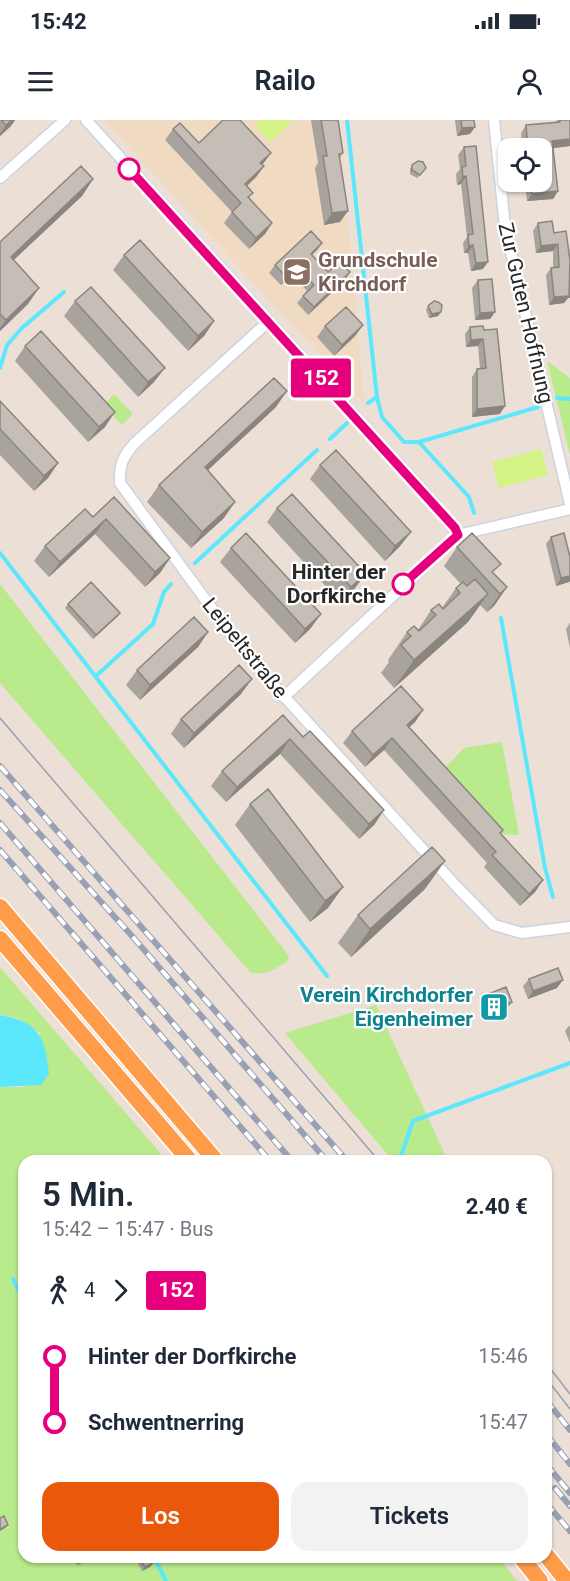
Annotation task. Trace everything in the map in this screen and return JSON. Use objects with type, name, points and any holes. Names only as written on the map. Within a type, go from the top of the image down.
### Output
[{"type":"highway","points":[[0,907],[211,1155]]},
{"type":"highway","points":[[0,939],[185,1155]]},
{"type":"highway","points":[[552,1562],[567,1581]]},
{"type":"highway","points":[[526,1563],[540,1581]]},
{"type":"street","points":[[0,178],[65,120]]},
{"type":"street","points":[[86,120],[435,503],[458,535]]},
{"type":"street","name":"Zur Guten Hoffnung","points":[[494,120],[505,227],[570,504]]},
{"type":"street","name":"Leipeltstraße","points":[[269,321],[135,443],[124,455],[119,470],[120,483],[243,651],[494,925],[522,933],[570,927]]},
{"type":"street","points":[[284,697],[458,535],[570,509]]},
{"type":"shaded area","name":"Grundschule Kirchdorf","points":[[103,120],[339,120],[364,403],[122,140]]},
{"type":"green space","points":[[261,120],[293,120],[270,142],[255,125]]},
{"type":"green space","points":[[547,361],[570,378],[570,455]]},
{"type":"green space","points":[[114,394],[133,414],[122,425],[103,406]]},
{"type":"green space","points":[[541,449],[548,475],[499,488],[492,462]]},
{"type":"green space","points":[[0,584],[289,956],[287,962],[265,973],[250,972],[0,683]]},
{"type":"green space","points":[[502,742],[519,835],[503,834],[444,769],[464,748]]},
{"type":"green space","points":[[0,967],[162,1155],[18,1155],[18,1563],[503,1563],[517,1581],[0,1581],[0,1087],[25,1087],[40,1033],[17,1018],[0,1015]]},
{"type":"green space","points":[[376,1005],[445,1155],[388,1155],[285,1033]]},
{"type":"water","points":[[0,1015],[24,1022],[38,1033],[45,1050],[49,1074],[41,1085],[0,1087]]},
{"type":"building","points":[[1,120],[12,120],[6,125]]},
{"type":"building","points":[[223,120],[240,120],[271,153],[260,163],[264,166],[245,184],[253,193],[248,197],[272,223],[256,238],[232,212],[241,203],[173,129],[180,123],[199,143]]},
{"type":"building","points":[[321,120],[338,120],[343,153],[339,154],[348,211],[332,213],[323,156],[327,156]]},
{"type":"building","points":[[461,120],[474,120],[475,127],[462,128]]},
{"type":"building","points":[[560,120],[570,120],[570,139],[552,141],[552,138],[527,138],[526,125],[560,122]]},
{"type":"building","points":[[552,141],[558,191],[552,192]]},
{"type":"building","points":[[476,146],[488,262],[476,263],[473,245],[469,246],[468,235],[473,234],[466,176],[463,177],[462,167],[466,166],[464,147]]},
{"type":"building","points":[[418,161],[423,162],[426,168],[420,175],[412,170],[412,165]]},
{"type":"building","points":[[81,166],[93,179],[11,257],[39,288],[6,320],[0,314],[0,242]]},
{"type":"building","points":[[552,221],[554,233],[566,231],[570,260],[569,296],[554,297],[551,268],[559,267],[558,244],[541,246],[538,223]]},
{"type":"building","points":[[311,231],[322,243],[311,254],[328,272],[340,262],[350,272],[314,307],[303,296],[314,285],[297,267],[286,277],[275,265]]},
{"type":"building","points":[[140,240],[214,321],[198,336],[124,255]]},
{"type":"building","points":[[492,279],[495,312],[480,313],[478,280]]},
{"type":"building","points":[[91,287],[165,368],[148,382],[75,301]]},
{"type":"building","points":[[434,301],[442,305],[441,312],[432,314],[428,306]]},
{"type":"building","points":[[346,307],[363,325],[342,345],[325,326]]},
{"type":"building","points":[[483,326],[484,330],[497,329],[505,406],[477,409],[477,369],[486,368],[483,339],[471,340],[470,327]]},
{"type":"building","points":[[41,331],[115,412],[99,427],[25,346]]},
{"type":"building","points":[[274,378],[287,391],[205,467],[235,502],[202,532],[159,485]]},
{"type":"building","points":[[0,401],[58,463],[44,476],[0,429]]},
{"type":"building","points":[[336,450],[411,532],[395,546],[320,465]]},
{"type":"building","points":[[292,494],[366,574],[351,587],[277,508]]},
{"type":"building","points":[[114,497],[170,558],[155,572],[106,519],[60,562],[45,546],[85,509],[93,517]]},
{"type":"building","points":[[246,533],[321,614],[305,629],[231,548]]},
{"type":"building","points":[[472,533],[501,564],[492,572],[507,587],[500,594],[457,547]]},
{"type":"building","points":[[564,533],[570,557],[570,576],[561,578],[551,537]]},
{"type":"building","points":[[475,579],[488,594],[414,660],[401,645],[411,636],[407,632],[414,626],[419,631],[436,615],[431,610],[439,604],[443,609],[460,593],[456,588],[463,582],[467,586]]},
{"type":"building","points":[[91,582],[120,613],[96,635],[68,604]]},
{"type":"building","points":[[194,617],[208,632],[150,685],[137,670]]},
{"type":"building","points":[[239,665],[252,679],[194,733],[181,719]]},
{"type":"building","points":[[401,686],[423,710],[407,725],[503,830],[500,833],[543,880],[529,894],[492,855],[496,852],[392,738],[373,755],[352,731]]},
{"type":"building","points":[[283,715],[303,737],[310,731],[384,810],[369,824],[290,739],[237,787],[222,771]]},
{"type":"building","points":[[268,789],[343,887],[325,901],[250,804]]},
{"type":"building","points":[[432,847],[445,861],[370,929],[358,915]]},
{"type":"building","points":[[558,968],[563,980],[533,991],[529,979]]},
{"type":"building","points":[[506,987],[512,1002],[492,1010],[486,995]]},
{"type":"building","points":[[4,1516],[8,1525],[0,1529],[0,1518]]},
{"type":"waterway","points":[[347,120],[377,397],[382,417],[404,442],[419,442],[469,497],[474,513]]},
{"type":"waterway","points":[[0,368],[7,345],[22,328],[64,292]]},
{"type":"waterway","points":[[368,403],[377,397]]},
{"type":"waterway","points":[[557,398],[570,399]]},
{"type":"waterway","points":[[419,442],[538,407]]},
{"type":"waterway","points":[[330,439],[347,423]]},
{"type":"waterway","points":[[195,563],[317,450]]},
{"type":"waterway","points":[[0,553],[327,976]]},
{"type":"waterway","points":[[96,676],[153,624],[164,592],[171,584]]},
{"type":"waterway","points":[[501,618],[545,868],[553,897]]},
{"type":"waterway","points":[[401,1155],[413,1121],[570,1063]]},
{"type":"waterway","points":[[13,1279],[18,1289]]},
{"type":"waterway","points":[[157,1563],[166,1581]]},
{"type":"tram line","points":[[0,718],[374,1155]]},
{"type":"tram line","points":[[552,1371],[570,1394]]},
{"type":"tram line","points":[[552,1386],[570,1409]]},
{"type":"railway","points":[[0,766],[342,1155]]},
{"type":"railway","points":[[0,790],[132,936],[322,1155]]},
{"type":"railway","points":[[0,823],[287,1155]]},
{"type":"railway","points":[[0,850],[265,1155]]},
{"type":"railway","points":[[552,1408],[570,1430]]},
{"type":"railway","points":[[552,1442],[570,1464]]},
{"type":"railway","points":[[552,1471],[570,1493]]},
{"type":"railway","points":[[555,1488],[570,1506]]},
{"type":"railway","points":[[552,1510],[570,1531]]},
{"type":"bus line","name":"152","points":[[129,169],[435,503],[455,528],[458,535],[403,584]]},
{"type":"place","name":"Grundschule Kirchdorf","points":[[297,272]]},
{"type":"place","name":"Hinter der Dorfkirche","points":[[403,584]]},
{"type":"place","name":"Verein Kirchdorfer Eigenheimer","points":[[494,1007]]}]
